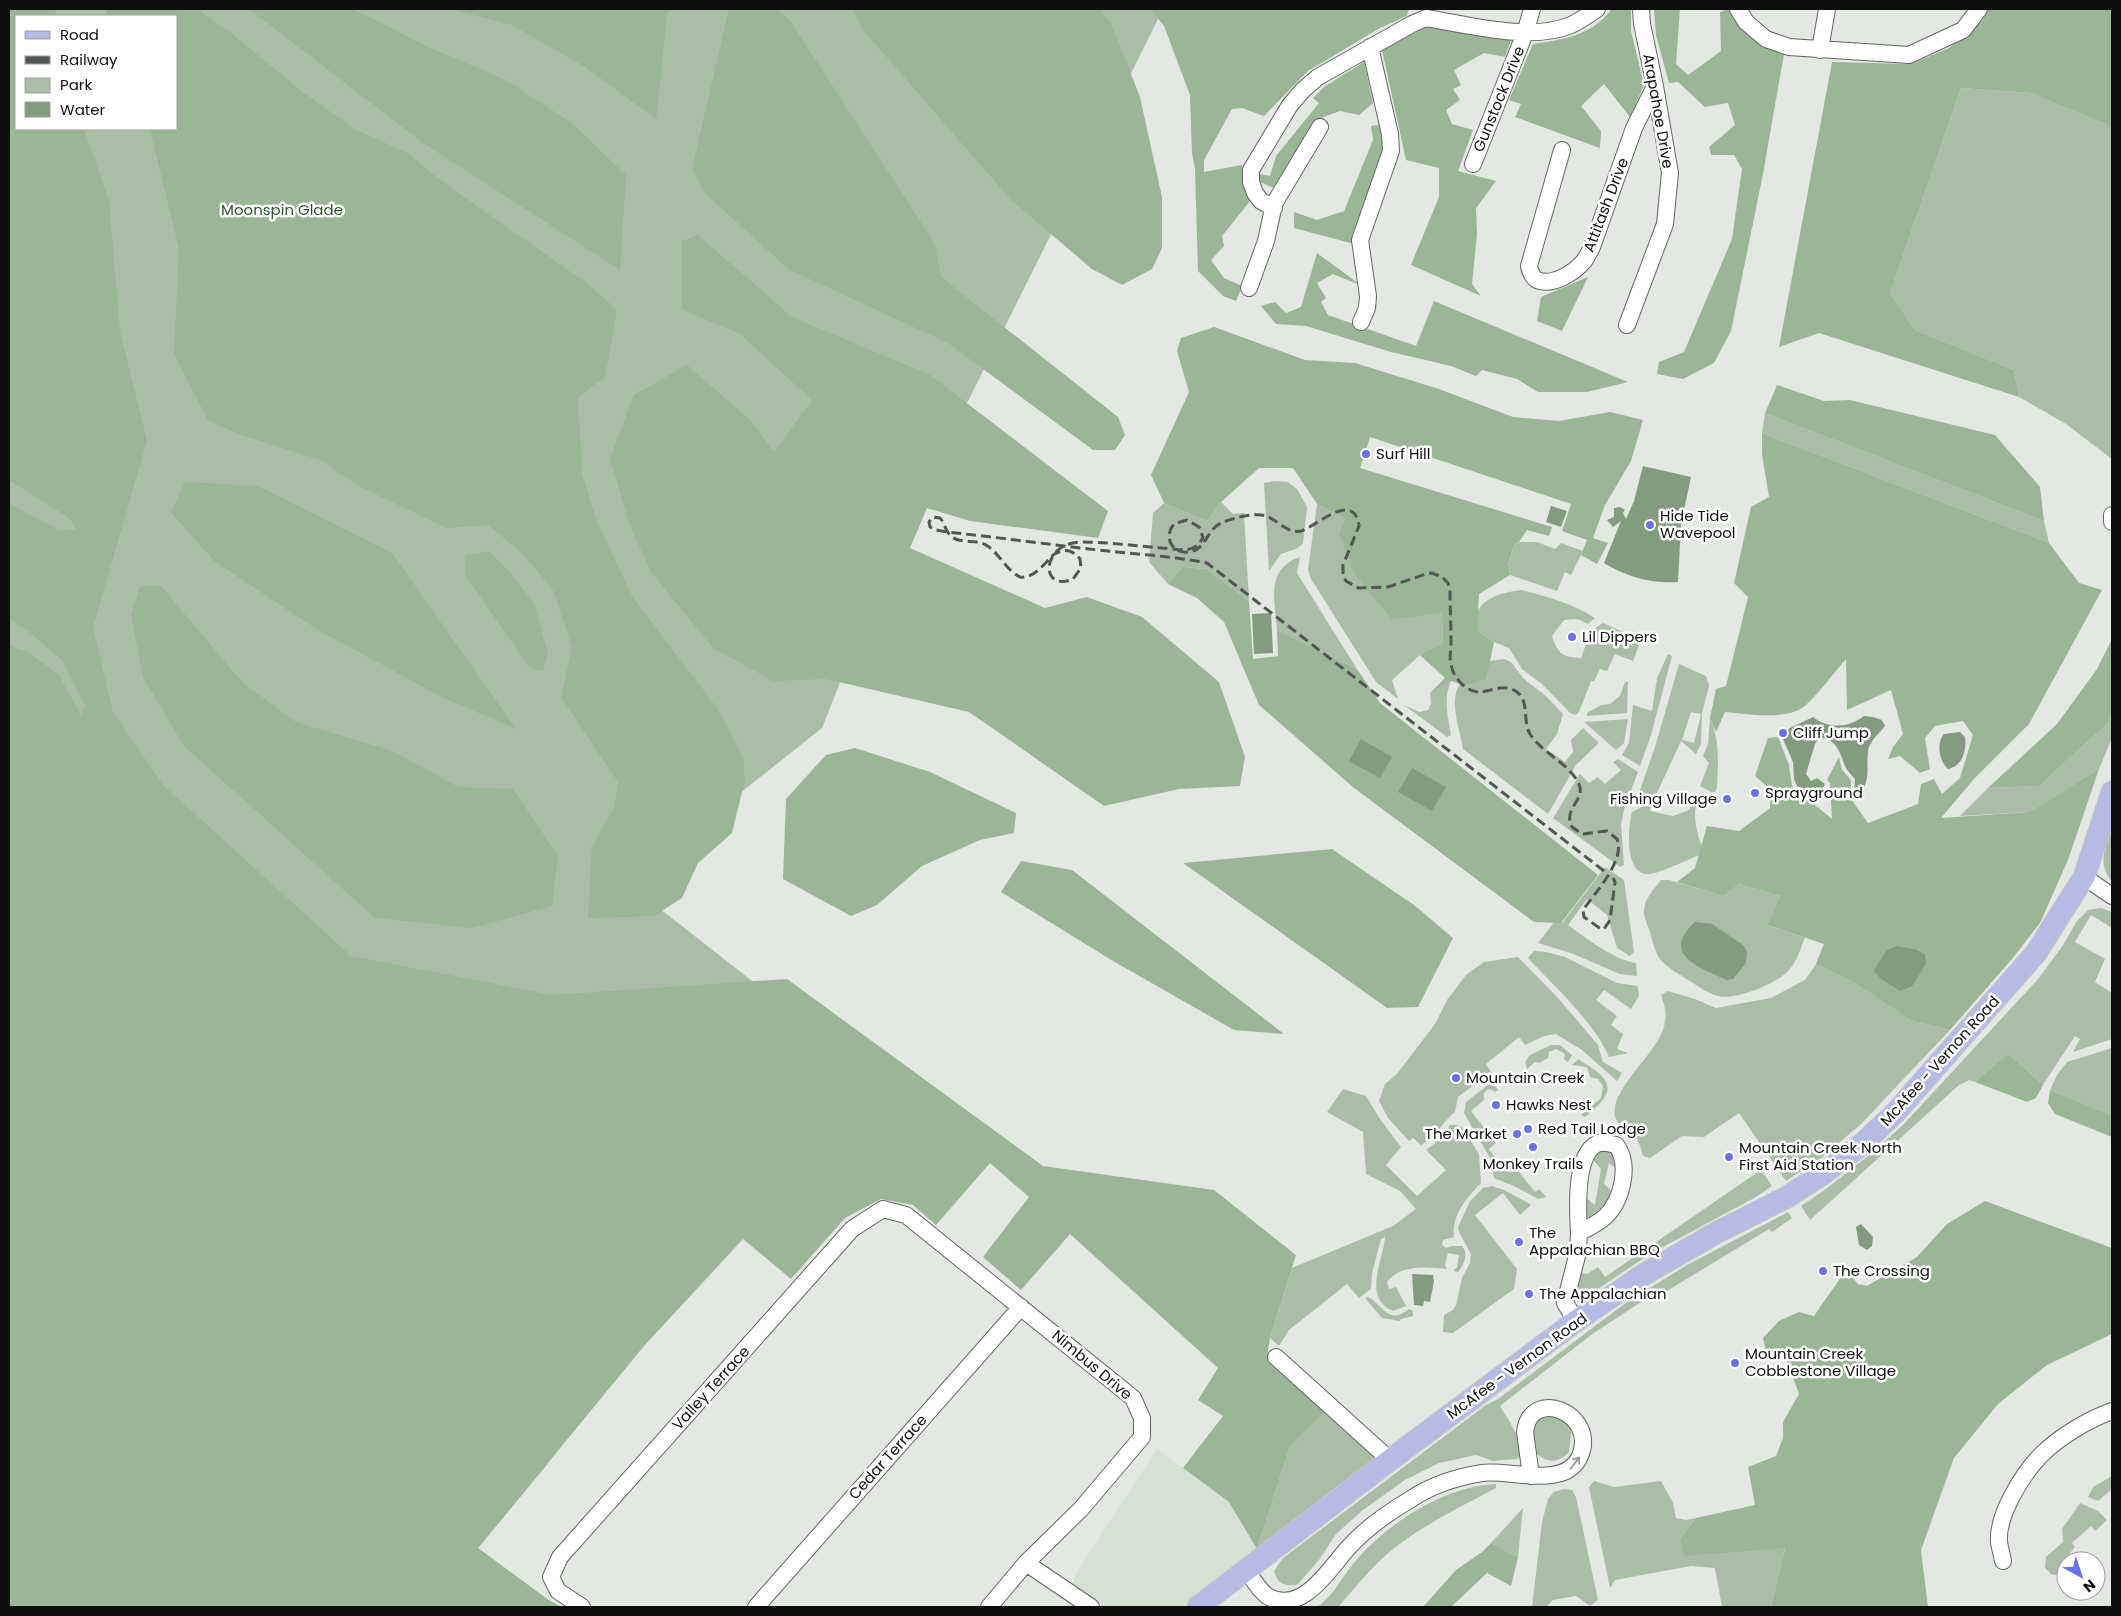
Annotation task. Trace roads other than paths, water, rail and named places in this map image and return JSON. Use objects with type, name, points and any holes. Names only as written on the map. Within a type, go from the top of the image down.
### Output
[{"type":"main road","name":"McAfee - Vernon Road","points":[[1198,1607],[1576,1321],[1644,1274],[1716,1233],[1787,1197],[1860,1146],[1895,1113],[2036,953],[2084,877],[2112,792]]},
{"type":"street","name":"Gunstock Drive","points":[[1473,164],[1525,33],[1532,9]]},
{"type":"street","points":[[1274,208],[1262,201],[1256,193],[1251,182],[1251,170],[1290,105],[1302,90],[1318,77],[1427,14],[1525,33],[1554,30],[1582,19],[1597,9]]},
{"type":"street","name":"Arapahoe Drive","points":[[1627,325],[1666,224],[1670,173],[1642,24],[1641,9]]},
{"type":"street","points":[[1738,9],[1746,22],[1766,39],[1789,47],[1909,55],[1963,30],[1979,9]]},
{"type":"street","points":[[1820,50],[1827,9]]},
{"type":"street","points":[[1361,322],[1367,308],[1368,296],[1360,240],[1391,151],[1390,134],[1370,47]]},
{"type":"street","name":"Attitash Drive","points":[[1562,150],[1529,266],[1532,275],[1537,280],[1550,281],[1568,275],[1584,261],[1592,247],[1634,128],[1655,86]]},
{"type":"street","points":[[1250,288],[1266,240],[1274,208],[1320,127]]},
{"type":"street","points":[[2112,515],[2112,522]]},
{"type":"street","points":[[2084,877],[2112,896]]},
{"type":"street","points":[[1576,1321],[1565,1303],[1578,1252],[1580,1182],[1586,1155],[1596,1144],[1609,1143],[1616,1145],[1620,1150],[1623,1162],[1620,1194],[1613,1208],[1606,1216],[1579,1234]]},
{"type":"street","name":"Nimbus Drive","points":[[882,1209],[906,1215],[1021,1307],[1133,1398],[1142,1418],[1142,1437],[1081,1509],[1026,1563],[989,1607]]},
{"type":"street","name":"Valley Terrace","points":[[582,1607],[558,1591],[551,1577],[560,1557],[852,1229],[882,1209]]},
{"type":"street","name":"Cedar Terrace","points":[[756,1607],[1021,1307]]},
{"type":"street","points":[[1276,1357],[1390,1460]]},
{"type":"street","points":[[1246,1569],[1267,1596],[1281,1602],[1298,1601],[1312,1593],[1348,1547],[1360,1536],[1410,1499],[1425,1491],[1451,1480],[1480,1474],[1493,1472],[1531,1476],[1549,1476],[1572,1468],[1580,1456],[1583,1437],[1570,1413],[1550,1407],[1539,1410],[1530,1417],[1525,1425],[1531,1476]]},
{"type":"street","points":[[2004,1561],[1999,1542],[2001,1524],[2008,1504],[2023,1480],[2040,1457],[2064,1438],[2089,1421],[2112,1411]]},
{"type":"street","points":[[1026,1563],[1091,1607]]},
{"type":"water","name":"Hide Tide Wavepool","points":[[1643,466],[1691,477],[1681,524],[1678,582],[1649,581],[1621,572],[1604,563],[1621,521],[1613,527],[1607,520],[1614,517],[1614,508],[1620,507],[1625,510],[1623,513],[1626,519],[1634,501]]},
{"type":"water","points":[[1551,506],[1567,511],[1561,527],[1546,522]]},
{"type":"water","points":[[1271,613],[1273,653],[1254,654],[1252,614]]},
{"type":"water","points":[[1864,716],[1882,720],[1885,726],[1872,741],[1869,748],[1867,777],[1861,794],[1854,794],[1855,779],[1846,768],[1833,743],[1830,740],[1819,738],[1815,744],[1806,774],[1811,781],[1817,778],[1825,784],[1818,797],[1811,796],[1797,786],[1794,779],[1793,762],[1783,739],[1788,729],[1813,717],[1825,724],[1839,726],[1852,723]]},
{"type":"water","points":[[1960,732],[1965,737],[1964,752],[1957,765],[1948,769],[1942,761],[1939,747],[1940,742],[1944,734]]},
{"type":"water","points":[[1361,739],[1392,757],[1380,778],[1349,761]]},
{"type":"water","points":[[1412,768],[1446,787],[1432,811],[1398,792]]},
{"type":"water","points":[[1695,922],[1712,924],[1743,945],[1747,951],[1746,963],[1733,979],[1727,980],[1706,971],[1688,959],[1682,952],[1681,943],[1685,933]]},
{"type":"water","points":[[1897,946],[1917,950],[1925,955],[1926,964],[1912,986],[1900,991],[1880,978],[1874,970],[1887,950]]},
{"type":"water","points":[[1861,1224],[1873,1237],[1872,1246],[1867,1250],[1859,1245],[1856,1227]]},
{"type":"water","points":[[1412,1274],[1433,1275],[1434,1281],[1430,1302],[1424,1301],[1423,1306],[1414,1305]]},
{"type":"railway","points":[[1604,871],[1207,563],[1174,558],[1096,550],[1074,547],[1053,545],[968,534],[947,532],[930,527],[929,522],[933,517],[940,518],[946,530],[948,533],[952,537],[986,545],[1020,577],[1030,576],[1053,555],[1057,553],[1064,551],[1071,551],[1080,559],[1081,568],[1073,579],[1062,581],[1055,579],[1050,574],[1049,566],[1052,558],[1058,550],[1068,544],[1081,542],[1111,543],[1178,550],[1186,550],[1198,545],[1203,537],[1199,527],[1187,520],[1174,524],[1169,534],[1169,539],[1178,550],[1188,552],[1199,548],[1216,526],[1238,518],[1250,515],[1266,516],[1287,529],[1301,531],[1334,513],[1342,510],[1350,511],[1356,515],[1359,526],[1343,565],[1343,576],[1346,581],[1358,588],[1388,587],[1426,574],[1432,573],[1442,577],[1448,583],[1450,589],[1450,660],[1452,670],[1458,679],[1470,690],[1480,692],[1508,688],[1521,696],[1525,706],[1526,723],[1530,734],[1541,747],[1568,769],[1578,782],[1580,794],[1570,814],[1572,827],[1582,834],[1607,831],[1617,839],[1619,847],[1613,866],[1608,876],[1583,910],[1584,917],[1601,929],[1604,929],[1610,920],[1615,882],[1613,878]]},
{"type":"place","name":"Surf Hill","points":[[1366,454]]},
{"type":"place","name":"Hide Tide Wavepool","points":[[1650,525]]},
{"type":"place","name":"Lil Dippers","points":[[1572,637]]},
{"type":"place","name":"Cliff Jump","points":[[1783,733]]},
{"type":"place","name":"Sprayground","points":[[1755,793]]},
{"type":"place","name":"Fishing Village","points":[[1727,799]]},
{"type":"place","name":"Mountain Creek","points":[[1456,1078]]},
{"type":"place","name":"Hawks Nest","points":[[1496,1105]]},
{"type":"place","name":"Red Tail Lodge","points":[[1528,1129]]},
{"type":"place","name":"The Market","points":[[1517,1134]]},
{"type":"place","name":"Monkey Trails","points":[[1533,1147]]},
{"type":"place","name":"Mountain Creek North First Aid Station","points":[[1729,1157]]},
{"type":"place","name":"The Appalachian BBQ","points":[[1519,1242]]},
{"type":"place","name":"The Crossing","points":[[1823,1271]]},
{"type":"place","name":"The Appalachian","points":[[1529,1294]]},
{"type":"place","name":"Mountain Creek Cobblestone Village","points":[[1735,1363]]},
{"type":"park label","name":"Moonspin Glade","points":[[282,210]]}]
